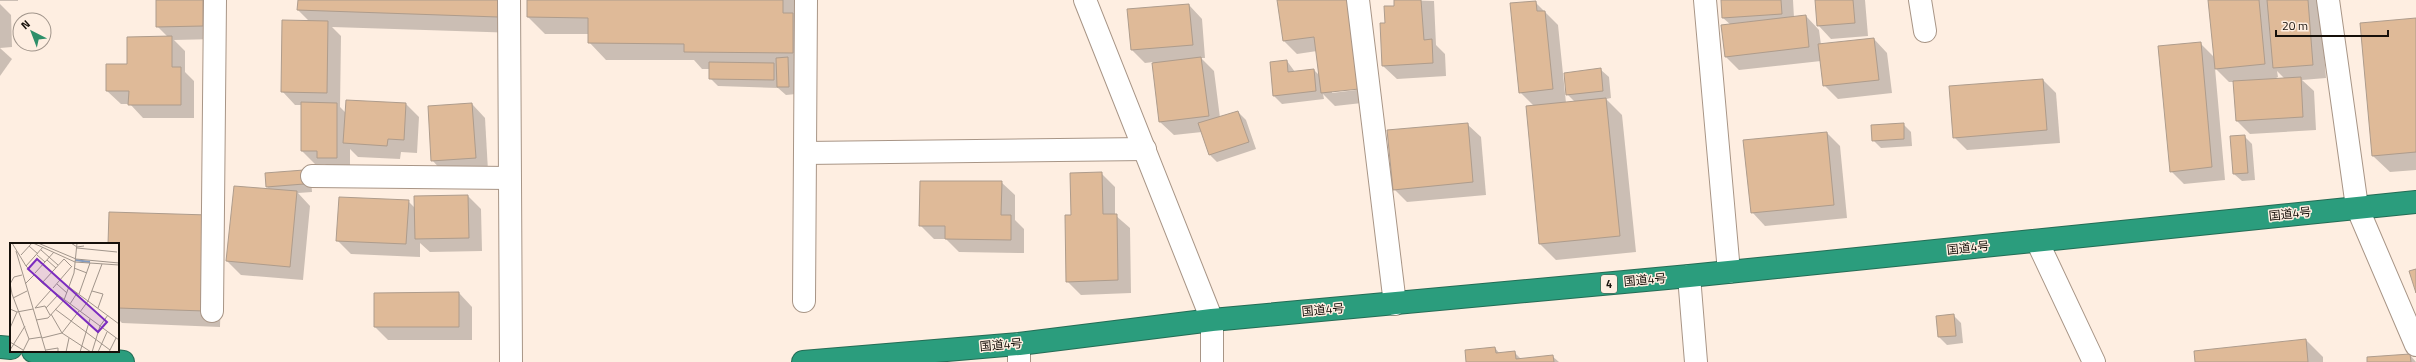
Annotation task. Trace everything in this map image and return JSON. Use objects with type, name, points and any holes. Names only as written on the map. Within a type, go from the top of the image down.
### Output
[{"type":"highway","name":"国道4号","points":[[803,362],[1019,353],[1212,320],[1689,276],[2416,202]]},
{"type":"highway","points":[[0,347],[10,348]]},
{"type":"highway","points":[[41,352],[123,362]]},
{"type":"street","points":[[212,311],[215,0]]},
{"type":"street","points":[[508,0],[511,362]]},
{"type":"street","points":[[804,301],[806,0]]},
{"type":"street","points":[[1086,0],[1212,320],[1212,362]]},
{"type":"street","points":[[1358,0],[1395,304]]},
{"type":"street","points":[[1705,0],[1729,272]]},
{"type":"street","points":[[1920,0],[1925,31]]},
{"type":"street","points":[[2328,0],[2357,207],[2416,345]]},
{"type":"street","points":[[805,153],[1145,149]]},
{"type":"street","points":[[312,176],[509,178]]},
{"type":"street","points":[[2038,241],[2094,362]]},
{"type":"street","points":[[1689,276],[1696,362]]},
{"type":"building","points":[[156,0],[203,0],[203,26],[156,27]]},
{"type":"building","points":[[298,0],[499,0],[498,17],[297,10]]},
{"type":"building","points":[[527,0],[783,0],[783,13],[793,13],[793,53],[684,52],[684,44],[588,43],[588,18],[527,17]]},
{"type":"building","points":[[1277,0],[1347,0],[1359,89],[1321,93],[1314,37],[1283,41]]},
{"type":"building","points":[[1394,0],[1421,0],[1424,40],[1432,39],[1433,63],[1382,66],[1380,23],[1385,23],[1384,6],[1394,6]]},
{"type":"building","points":[[1721,0],[1781,0],[1782,14],[1722,18]]},
{"type":"building","points":[[1815,0],[1853,0],[1855,23],[1817,26]]},
{"type":"building","points":[[2208,0],[2259,0],[2265,64],[2215,69]]},
{"type":"building","points":[[2267,0],[2308,0],[2313,65],[2273,68]]},
{"type":"building","points":[[1536,1],[1537,11],[1545,11],[1553,89],[1519,93],[1510,3]]},
{"type":"building","points":[[1189,4],[1193,45],[1131,50],[1127,9]]},
{"type":"building","points":[[1806,15],[1809,47],[1725,57],[1721,25]]},
{"type":"building","points":[[2416,18],[2416,152],[2372,156],[2360,23]]},
{"type":"building","points":[[282,20],[328,21],[327,93],[281,92]]},
{"type":"building","points":[[172,36],[172,67],[181,67],[181,105],[128,105],[129,91],[106,91],[106,64],[127,64],[127,37]]},
{"type":"building","points":[[1874,38],[1879,80],[1823,86],[1818,44]]},
{"type":"building","points":[[2201,42],[2212,167],[2170,172],[2158,46]]},
{"type":"building","points":[[788,57],[789,87],[777,87],[776,58]]},
{"type":"building","points":[[1201,57],[1209,116],[1159,122],[1152,63]]},
{"type":"building","points":[[1287,60],[1288,72],[1314,69],[1316,91],[1273,96],[1270,62]]},
{"type":"building","points":[[709,62],[774,63],[774,80],[709,79]]},
{"type":"building","points":[[1601,68],[1603,91],[1566,95],[1564,73]]},
{"type":"building","points":[[2301,77],[2303,117],[2236,121],[2233,81]]},
{"type":"building","points":[[2043,79],[2047,130],[1953,138],[1949,86]]},
{"type":"building","points":[[1606,98],[1620,236],[1539,244],[1526,106]]},
{"type":"building","points":[[346,100],[406,103],[404,140],[388,139],[387,146],[343,143]]},
{"type":"building","points":[[301,102],[337,103],[337,158],[317,158],[317,151],[301,151]]},
{"type":"building","points":[[472,103],[476,158],[431,161],[428,106]]},
{"type":"building","points":[[1238,111],[1249,142],[1209,155],[1198,123]]},
{"type":"building","points":[[1468,123],[1473,182],[1393,190],[1387,130]]},
{"type":"building","points":[[1904,123],[1904,139],[1872,141],[1871,125]]},
{"type":"building","points":[[1827,132],[1834,205],[1751,213],[1743,140]]},
{"type":"building","points":[[2245,135],[2248,173],[2233,174],[2230,136]]},
{"type":"building","points":[[304,170],[304,184],[266,187],[265,173]]},
{"type":"building","points":[[1102,172],[1103,214],[1117,214],[1118,280],[1066,282],[1065,215],[1071,215],[1070,173]]},
{"type":"building","points":[[920,181],[1002,181],[1001,215],[1011,215],[1011,240],[945,239],[945,226],[919,226]]},
{"type":"building","points":[[234,186],[297,191],[290,267],[226,261]]},
{"type":"building","points":[[468,195],[469,238],[415,239],[414,196]]},
{"type":"building","points":[[339,197],[409,200],[406,244],[336,241]]},
{"type":"building","points":[[109,212],[208,215],[204,311],[119,308],[119,243],[108,243]]},
{"type":"building","points":[[2416,269],[2416,293],[2409,271]]},
{"type":"building","points":[[459,292],[459,327],[374,327],[374,293]]},
{"type":"building","points":[[1954,314],[1956,336],[1938,337],[1936,316]]},
{"type":"building","points":[[2306,339],[2308,362],[2195,362],[2194,351]]},
{"type":"building","points":[[1495,347],[1496,353],[1515,351],[1516,359],[1553,355],[1554,362],[1466,362],[1465,350]]},
{"type":"building","points":[[2410,354],[2411,362],[2367,362],[2367,357]]}]
